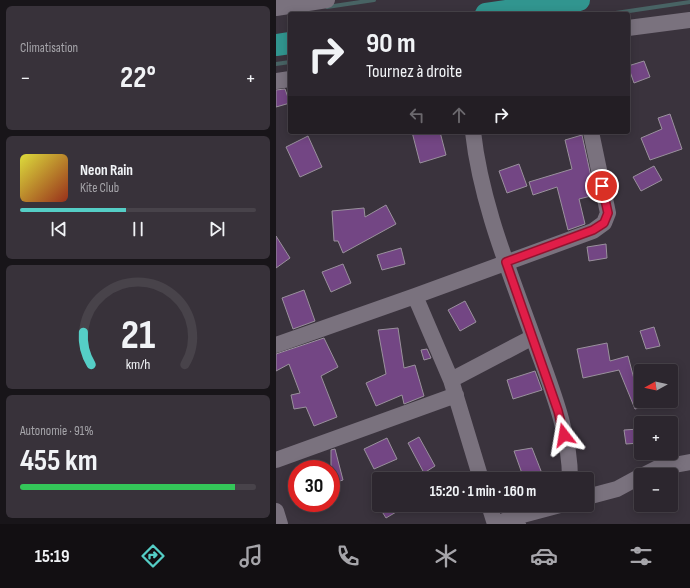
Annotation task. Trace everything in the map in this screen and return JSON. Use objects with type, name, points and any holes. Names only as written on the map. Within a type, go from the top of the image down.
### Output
[{"type":"highway","points":[[499,12],[579,0]]},
{"type":"highway","points":[[276,45],[288,43]]},
{"type":"street","points":[[276,8],[327,0]]},
{"type":"street","points":[[630,28],[690,20]]},
{"type":"street","points":[[276,81],[288,79]]},
{"type":"street","points":[[472,134],[484,195],[558,411],[568,447],[570,472]]},
{"type":"street","points":[[276,344],[415,296],[593,230],[604,223],[608,213],[591,134]]},
{"type":"street","points":[[415,296],[453,388],[479,472]]},
{"type":"street","points":[[276,460],[453,388],[533,337]]},
{"type":"street","points":[[658,468],[690,457]]},
{"type":"street","points":[[658,468],[690,462]]},
{"type":"street","points":[[594,495],[617,489],[634,480]]},
{"type":"street","points":[[276,511],[280,524]]},
{"type":"street","points":[[491,512],[495,524],[516,521],[541,512]]},
{"type":"building","points":[[644,61],[650,77],[634,83],[630,72],[630,65]]},
{"type":"building","points":[[285,89],[288,97],[288,104],[276,107],[276,90]]},
{"type":"building","points":[[670,114],[682,149],[650,160],[641,138],[662,129],[658,118]]},
{"type":"building","points":[[413,134],[441,134],[446,155],[420,163]]},
{"type":"building","points":[[582,135],[595,195],[579,199],[585,224],[568,230],[557,187],[533,195],[529,182],[572,169],[565,140]]},
{"type":"building","points":[[308,136],[322,167],[300,177],[286,147]]},
{"type":"building","points":[[519,164],[527,186],[507,193],[499,171]]},
{"type":"building","points":[[654,166],[662,180],[641,191],[633,177]]},
{"type":"building","points":[[386,205],[396,224],[343,253],[338,241],[334,241],[332,211],[364,208],[365,217]]},
{"type":"building","points":[[276,236],[290,258],[276,268]]},
{"type":"building","points":[[606,244],[607,258],[589,261],[587,247]]},
{"type":"building","points":[[401,248],[405,264],[382,270],[377,255]]},
{"type":"building","points":[[343,264],[351,283],[331,292],[322,272]]},
{"type":"building","points":[[304,290],[315,321],[293,329],[282,298]]},
{"type":"building","points":[[465,301],[476,322],[460,331],[448,310]]},
{"type":"building","points":[[654,327],[660,346],[646,349],[640,331]]},
{"type":"building","points":[[398,328],[404,368],[415,365],[424,396],[404,404],[402,395],[376,406],[366,383],[386,374],[378,330]]},
{"type":"building","points":[[324,338],[338,367],[321,376],[337,417],[314,426],[306,407],[294,409],[291,395],[300,393],[289,364],[276,371],[276,354]]},
{"type":"building","points":[[607,343],[610,361],[628,356],[634,379],[634,407],[619,370],[583,378],[577,349]]},
{"type":"building","points":[[427,349],[431,358],[424,360],[421,350]]},
{"type":"building","points":[[535,371],[542,390],[513,399],[507,380]]},
{"type":"building","points":[[634,429],[634,443],[626,444],[624,430]]},
{"type":"building","points":[[419,437],[435,466],[423,472],[408,443]]},
{"type":"building","points":[[387,438],[397,459],[374,469],[364,449]]},
{"type":"building","points":[[532,448],[541,472],[522,472],[514,451]]},
{"type":"building","points":[[335,449],[338,460],[331,460],[331,450]]},
{"type":"building","points":[[340,468],[343,480],[340,481]]},
{"type":"building","points":[[382,512],[396,512],[386,518]]},
{"type":"waterway","points":[[327,7],[374,0]]},
{"type":"waterway","points":[[622,12],[690,2]]},
{"type":"waterway","points":[[276,64],[288,62]]},
{"type":"route","points":[[564,435],[558,411],[506,262],[593,230],[604,223],[608,213],[602,186]]}]
